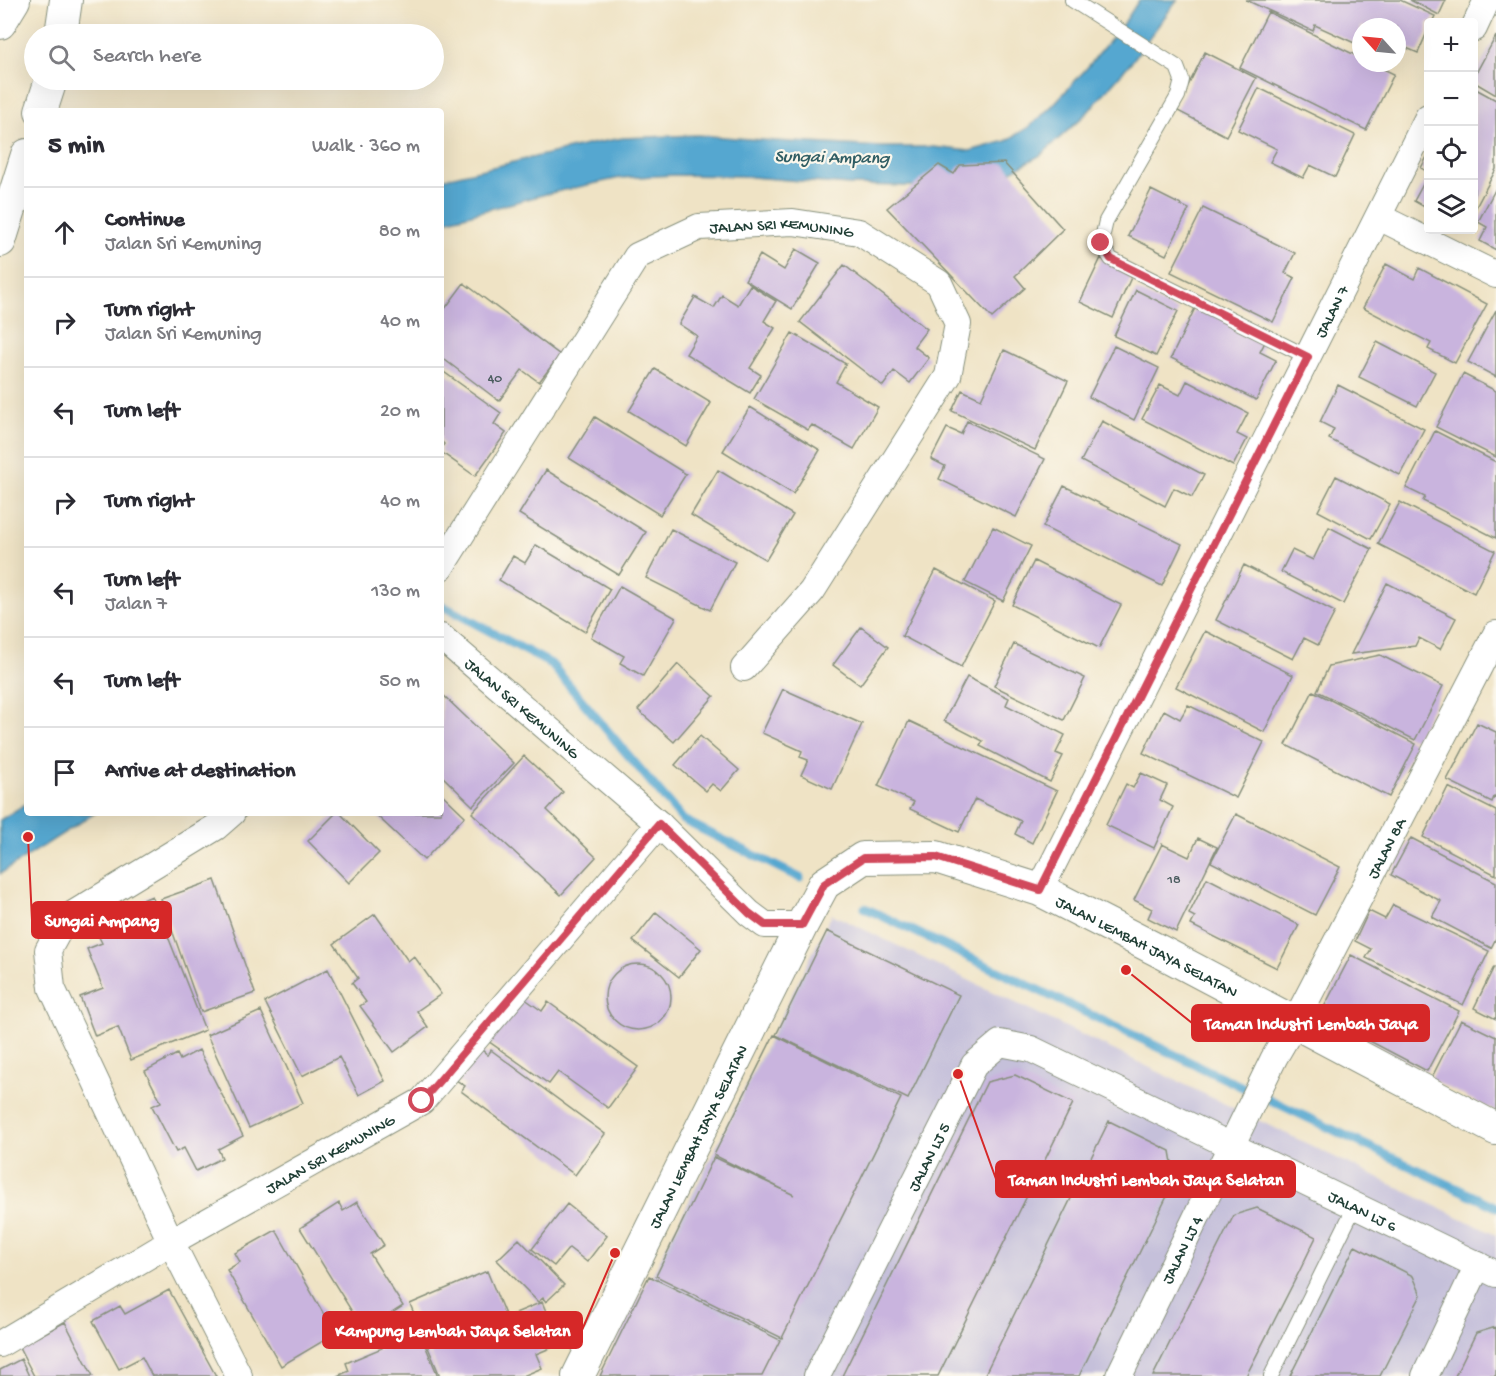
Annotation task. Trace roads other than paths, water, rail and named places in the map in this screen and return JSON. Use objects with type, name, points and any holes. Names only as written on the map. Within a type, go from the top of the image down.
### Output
[{"type":"street","points":[[0,22],[14,0]]},
{"type":"street","points":[[62,24],[66,0]]},
{"type":"street","points":[[1478,18],[1487,0]]},
{"type":"street","points":[[42,108],[48,90]]},
{"type":"street","name":"JALAN 7","points":[[1040,890],[1424,125]]},
{"type":"street","points":[[0,241],[24,165]]},
{"type":"street","points":[[1378,216],[1496,275]]},
{"type":"street","name":"JALAN SRI KEMUNING","points":[[444,562],[637,256],[699,227],[793,222],[859,232],[939,283],[958,324],[948,376],[812,591],[744,668]]},
{"type":"street","name":"JALAN 8A","points":[[1242,1123],[1496,634]]},
{"type":"street","name":"JALAN SRI KEMUNING","points":[[444,640],[659,824],[749,913],[765,925],[802,925]]},
{"type":"street","points":[[229,816],[216,827],[65,919],[48,950],[52,988],[171,1242],[239,1376]]},
{"type":"street","name":"JALAN SRI KEMUNING","points":[[0,1344],[171,1242],[422,1101],[659,824]]},
{"type":"street","name":"JALAN LEMBAH JAYA SELATAN","points":[[578,1376],[824,884],[863,858],[936,857],[1040,890],[1496,1128]]},
{"type":"street","name":"JALAN LJ 5","points":[[817,1376],[974,1065],[1000,1042],[1031,1049],[1231,1146]]},
{"type":"street","name":"JALAN LJ 4","points":[[1119,1376],[1242,1123]]},
{"type":"street","name":"JALAN LJ 6","points":[[1231,1146],[1487,1269]]},
{"type":"street","points":[[1425,1376],[1487,1269]]},
{"type":"lane","points":[[1074,2],[1177,67],[1182,80],[1178,96],[1106,221],[1101,243],[1111,259],[1308,357]]},
{"type":"lane","points":[[1271,1376],[1355,1206]]},
{"type":"water","name":"Sungai Ampang","points":[[1139,0],[1177,0],[1133,60],[1087,113],[1041,155],[1004,175],[970,187],[849,185],[740,176],[674,175],[620,178],[546,194],[444,221],[444,178],[623,138],[697,135],[881,147],[933,147],[970,151],[1006,141],[1029,127],[1052,106],[1126,20]]},
{"type":"water","points":[[24,805],[24,816],[90,816],[0,874],[0,820]]},
{"type":"waterway","points":[[444,607],[551,664],[683,820],[800,878]]},
{"type":"waterway","points":[[865,908],[1496,1207]]},
{"type":"place","name":"Sungai Ampang","points":[[28,837]]},
{"type":"place","name":"Taman Industri Lembah Jaya","points":[[1126,970]]},
{"type":"place","name":"Taman Industri Lembah Jaya Selatan","points":[[958,1074]]},
{"type":"place","name":"Kampung Lembah Jaya Selatan","points":[[615,1253]]}]
